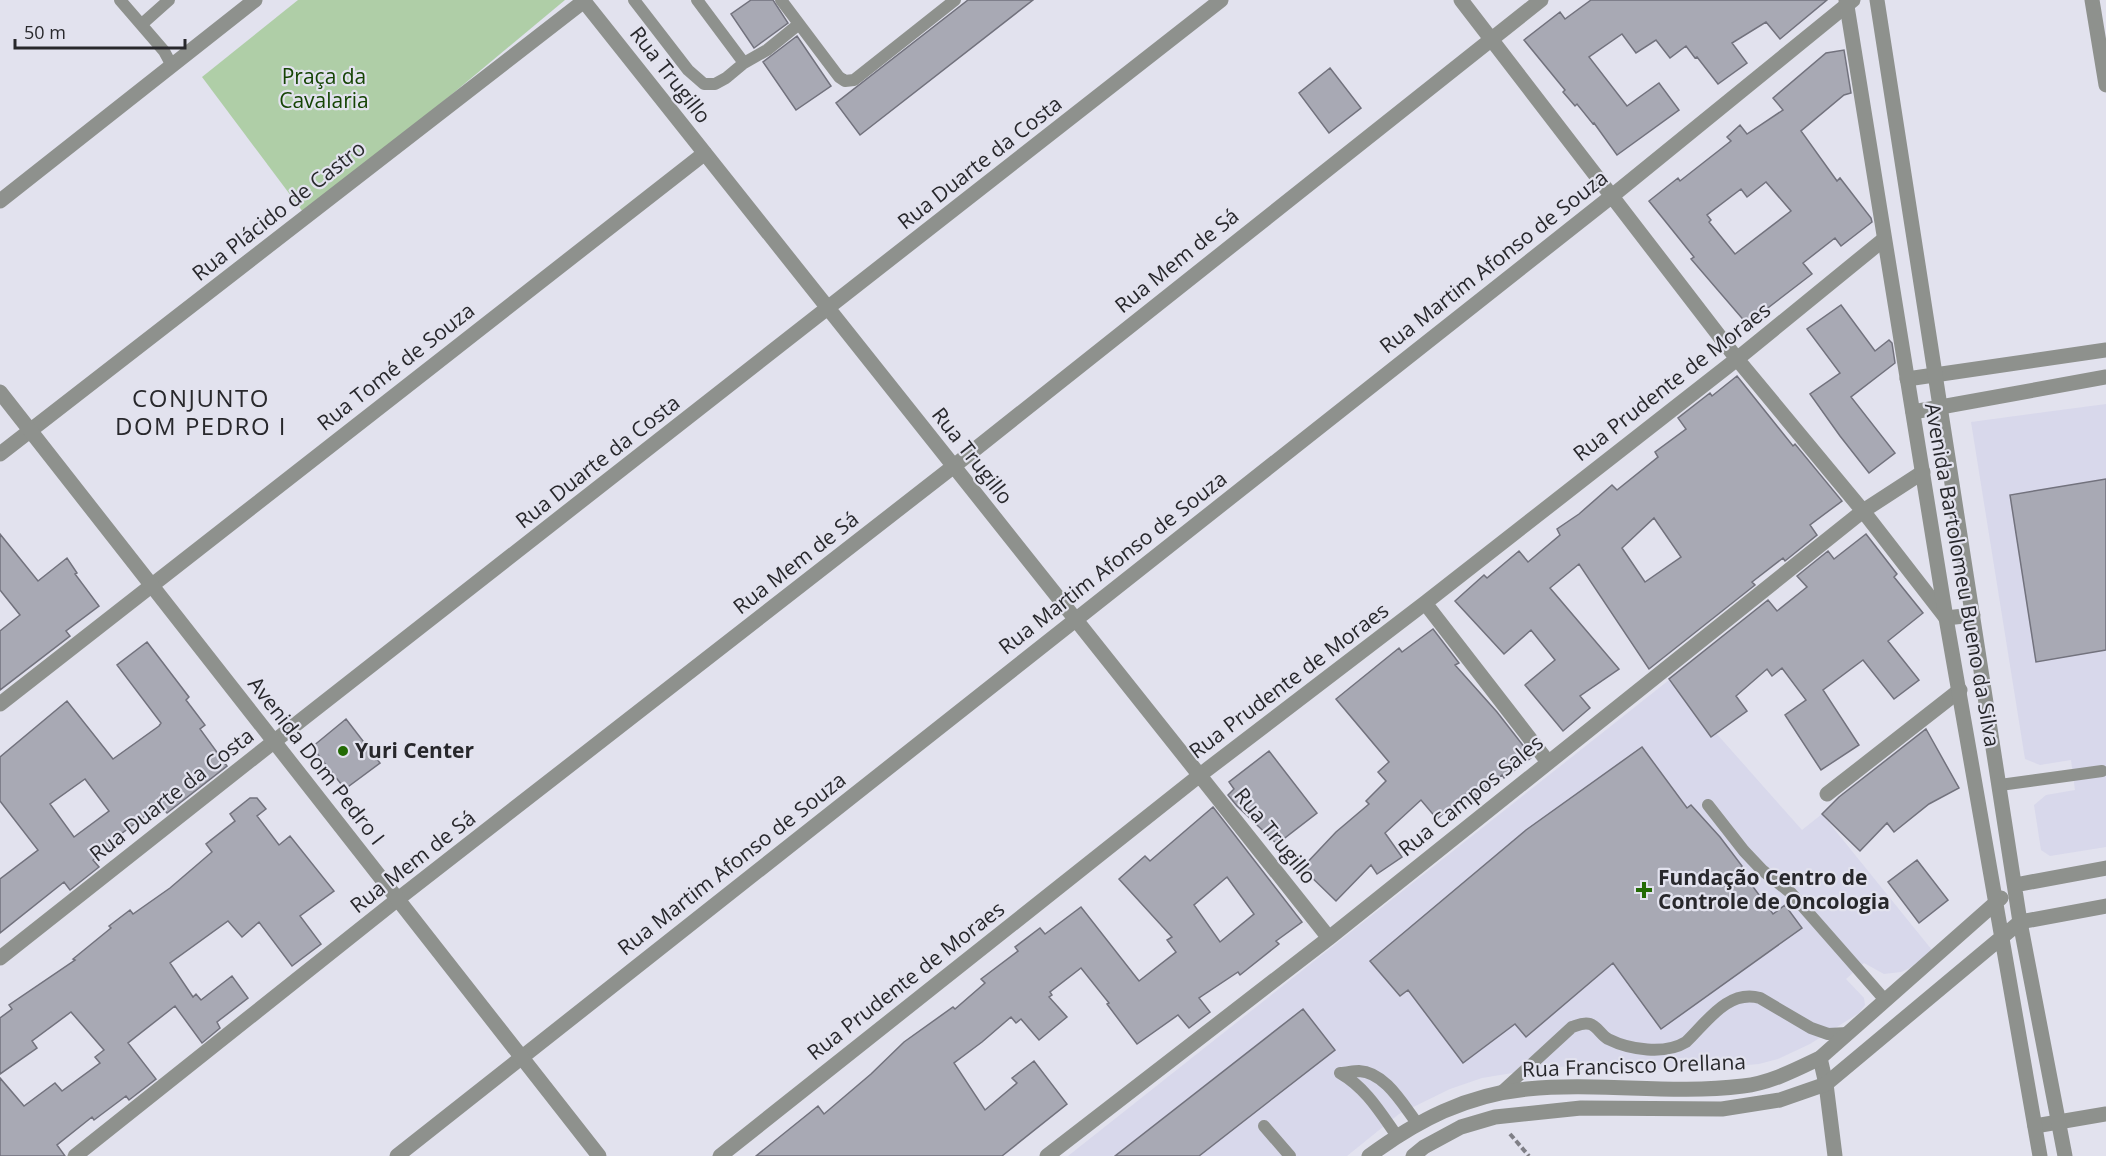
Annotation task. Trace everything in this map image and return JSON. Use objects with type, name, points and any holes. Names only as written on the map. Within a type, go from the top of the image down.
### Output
[{"type":"street","points":[[0,201],[255,0]]},
{"type":"street","name":"Rua Duarte da Costa","points":[[0,958],[1221,0]]},
{"type":"street","points":[[1461,0],[1737,359],[1863,511],[1946,618],[1973,615]]},
{"type":"street","name":"Rua Mem de Sá","points":[[75,1156],[399,899],[954,466],[1541,0]]},
{"type":"street","name":"Avenida Bartolomeu Bueno da Silva","points":[[1877,0],[2020,922],[2065,1156]]},
{"type":"street","points":[[2092,0],[2106,85]]},
{"type":"street","name":"Rua Trugillo","points":[[584,1],[1329,938]]},
{"type":"street","name":"Rua Plácido de Castro","points":[[0,454],[584,1]]},
{"type":"street","name":"Avenida Bartolomeu Bueno da Silva","points":[[1848,1],[1883,240],[2040,1156]]},
{"type":"street","name":"Rua Martim Afonso de Souza","points":[[397,1156],[1612,196],[1848,1]]},
{"type":"street","name":"Rua Tomé de Souza","points":[[0,704],[705,153]]},
{"type":"street","name":"Rua Prudente de Moraes","points":[[720,1156],[1200,775],[1425,603],[1737,359],[1883,240]]},
{"type":"street","points":[[1907,379],[2106,350]]},
{"type":"street","points":[[1913,412],[2106,377]]},
{"type":"street","name":"Avenida Dom Pedro I","points":[[0,392],[598,1156]]},
{"type":"street","name":"Rua Campos Sales","points":[[1047,1156],[1329,938],[1863,511],[1923,472]]},
{"type":"street","points":[[1425,603],[1548,762]]},
{"type":"street","points":[[1827,794],[1959,690]]},
{"type":"street","points":[[2015,885],[2106,868]]},
{"type":"street","name":"Rua Francisco Orellana","points":[[1369,1156],[1417,1123],[1451,1107],[1482,1097],[1526,1089],[1568,1086],[1676,1090],[1744,1086],[1787,1074],[1820,1058],[2015,885]]},
{"type":"street","points":[[2020,922],[2106,906]]},
{"type":"street","name":"Rua Francisco Orellana","points":[[1413,1156],[1424,1147],[1461,1127],[1495,1117],[1581,1108],[1722,1109],[1780,1100],[1826,1084],[2020,922]]},
{"type":"street","points":[[1820,1058],[1826,1084],[1835,1156]]},
{"type":"street","points":[[1451,1107],[1461,1127]]},
{"type":"street","points":[[2035,1126],[2106,1114]]},
{"type":"lane","points":[[120,0],[164,51],[172,66]]},
{"type":"lane","points":[[142,24],[170,0]]},
{"type":"lane","points":[[634,0],[688,70],[704,84],[715,84],[726,78],[744,63],[767,50],[799,24]]},
{"type":"lane","points":[[697,0],[744,63]]},
{"type":"lane","points":[[782,0],[838,77],[845,81],[854,80],[955,0]]},
{"type":"lane","points":[[2000,785],[2102,771]]},
{"type":"lane","points":[[1708,805],[1744,851],[1762,870],[1791,893],[1885,1000]]},
{"type":"lane","points":[[1499,1094],[1572,1028],[1580,1024],[1588,1023],[1594,1026],[1605,1037],[1613,1041],[1654,1051],[1666,1051],[1686,1042],[1732,999],[1752,996],[1760,998],[1811,1028],[1828,1034],[1848,1033]]},
{"type":"lane","points":[[1397,1136],[1370,1098],[1354,1082],[1340,1073],[1361,1071],[1377,1077],[1390,1088],[1417,1123]]},
{"type":"lane","points":[[1264,1126],[1290,1156]]},
{"type":"shaded area","points":[[2106,404],[2106,847],[2050,856],[2041,850],[2034,805],[2046,795],[2075,790],[2071,760],[2040,765],[2025,759],[1971,422]]},
{"type":"shaded area","name":"Fundação Centro de Controle de Oncologia","points":[[1669,680],[1802,830],[1822,814],[1932,950],[1910,968],[1901,972],[1884,974],[1864,963],[1846,979],[1864,998],[1865,1005],[1859,1013],[1810,1044],[1778,1059],[1759,1064],[1669,1070],[1604,1066],[1548,1067],[1482,1078],[1450,1089],[1399,1114],[1347,1156],[1068,1156]]},
{"type":"green space","name":"Praça da Cavalaria","points":[[298,0],[565,0],[306,216],[202,77]]},
{"type":"building","points":[[751,0],[773,0],[788,23],[754,48],[731,14]]},
{"type":"building","points":[[968,0],[1033,0],[860,135],[836,103]]},
{"type":"building","points":[[1591,0],[1827,0],[1780,39],[1766,22],[1732,43],[1747,63],[1718,84],[1686,46],[1670,58],[1656,40],[1636,53],[1622,34],[1589,57],[1627,106],[1659,83],[1679,110],[1617,155],[1594,123],[1563,92],[1565,90],[1524,40],[1560,12],[1565,19]]},
{"type":"building","points":[[797,36],[831,86],[796,110],[763,62]]},
{"type":"building","points":[[1844,50],[1851,93],[1844,95],[1801,131],[1837,181],[1840,178],[1872,222],[1841,246],[1835,238],[1803,263],[1812,274],[1747,324],[1691,259],[1694,257],[1649,201],[1678,178],[1680,181],[1731,141],[1727,137],[1740,125],[1747,134],[1783,110],[1773,98],[1826,53]],"holes":[[[1766,182],[1791,211],[1735,254],[1709,222],[1711,220],[1707,215],[1741,189],[1747,197]]]},
{"type":"building","points":[[1330,68],[1361,108],[1329,133],[1299,93]]},
{"type":"building","points":[[1841,305],[1875,351],[1889,340],[1892,343],[1895,363],[1851,397],[1895,453],[1869,473],[1810,394],[1840,373],[1807,329]]},
{"type":"building","points":[[1737,376],[1793,446],[1795,444],[1842,501],[1810,525],[1817,535],[1785,561],[1783,558],[1752,582],[1755,585],[1649,669],[1579,564],[1550,588],[1619,669],[1580,696],[1590,708],[1563,731],[1525,685],[1555,660],[1531,630],[1504,654],[1455,601],[1484,575],[1487,578],[1519,551],[1528,562],[1560,535],[1557,529],[1579,514],[1612,485],[1617,490],[1658,457],[1655,452],[1686,429],[1678,418],[1710,393],[1712,396]],"holes":[[[1654,518],[1681,557],[1645,582],[1622,548]]]},
{"type":"building","points":[[2106,479],[2106,650],[2036,662],[2010,495]]},
{"type":"building","points":[[0,534],[38,581],[67,558],[77,573],[75,574],[99,606],[66,631],[70,636],[0,690],[0,631],[20,615],[0,590]]},
{"type":"building","points":[[1866,534],[1897,574],[1894,577],[1923,613],[1888,641],[1919,680],[1894,699],[1863,660],[1823,690],[1859,745],[1821,770],[1785,715],[1806,700],[1782,668],[1772,676],[1767,669],[1736,696],[1747,711],[1711,737],[1669,679],[1768,600],[1777,611],[1807,587],[1797,576],[1828,551],[1834,559]]},
{"type":"building","points":[[1433,629],[1459,663],[1455,665],[1497,712],[1532,757],[1504,778],[1502,775],[1467,802],[1463,797],[1437,819],[1421,800],[1385,833],[1402,857],[1377,874],[1371,865],[1336,901],[1302,868],[1336,832],[1369,804],[1366,801],[1386,781],[1378,772],[1389,762],[1336,699],[1399,648],[1402,652]]},
{"type":"building","points":[[147,642],[189,697],[186,700],[205,725],[200,729],[227,766],[167,813],[160,805],[121,834],[123,837],[93,860],[99,867],[70,890],[64,882],[0,933],[0,879],[38,850],[0,801],[0,757],[67,701],[113,759],[159,726],[161,723],[117,665]],"holes":[[[85,779],[109,811],[74,837],[50,804]]]},
{"type":"building","name":"Yuri Center","points":[[346,719],[380,763],[345,789],[312,747]]},
{"type":"building","points":[[1926,729],[1959,788],[1929,804],[1894,832],[1887,823],[1860,851],[1822,814],[1839,797]]},
{"type":"building","points":[[1642,747],[1687,808],[1691,805],[1720,837],[1773,914],[1785,905],[1802,928],[1661,1029],[1613,963],[1526,1037],[1515,1024],[1463,1063],[1408,990],[1400,996],[1370,961],[1526,830]]},
{"type":"building","points":[[1269,751],[1317,813],[1277,844],[1228,795],[1234,789],[1229,782]]},
{"type":"building","points":[[250,798],[257,798],[266,809],[257,816],[279,845],[290,836],[334,891],[300,916],[321,944],[292,966],[259,922],[242,937],[228,921],[170,963],[193,997],[196,994],[201,1000],[232,976],[248,998],[217,1022],[220,1028],[202,1043],[175,1006],[128,1043],[156,1079],[129,1100],[126,1096],[94,1120],[92,1117],[57,1145],[65,1156],[0,1156],[0,1078],[24,1106],[55,1083],[62,1091],[100,1063],[95,1057],[104,1050],[71,1012],[32,1041],[37,1048],[0,1074],[0,1018],[12,1009],[9,1005],[75,960],[73,959],[111,928],[109,926],[130,910],[133,914],[170,888],[212,852],[206,844],[235,821],[230,814]]},
{"type":"building","points":[[1213,807],[1302,922],[1276,941],[1279,944],[1240,975],[1238,972],[1199,998],[1210,1012],[1189,1028],[1178,1015],[1137,1044],[1081,968],[1050,992],[1052,995],[1049,997],[1067,1017],[1039,1040],[1021,1019],[1016,1023],[1011,1017],[954,1063],[985,1110],[1017,1083],[1012,1078],[1034,1061],[1067,1104],[1002,1156],[756,1156],[818,1106],[824,1114],[904,1042],[953,1007],[955,1009],[985,983],[981,979],[1018,951],[1015,947],[1040,928],[1045,934],[1081,907],[1139,981],[1176,952],[1167,940],[1172,937],[1119,879],[1145,856],[1150,861]],"holes":[[[1227,877],[1254,914],[1220,942],[1194,905]]]},
{"type":"building","points":[[1917,860],[1948,900],[1919,923],[1888,882]]},
{"type":"building","points":[[1303,1009],[1335,1050],[1199,1156],[1115,1156]]},
{"type":"place","name":"Yuri Center","points":[[343,751]]},
{"type":"place","name":"Fundação Centro de Controle de Oncologia","points":[[1644,890]]},
{"type":"district","name":"CONJUNTO DOM PEDRO I","points":[[201,413]]}]
